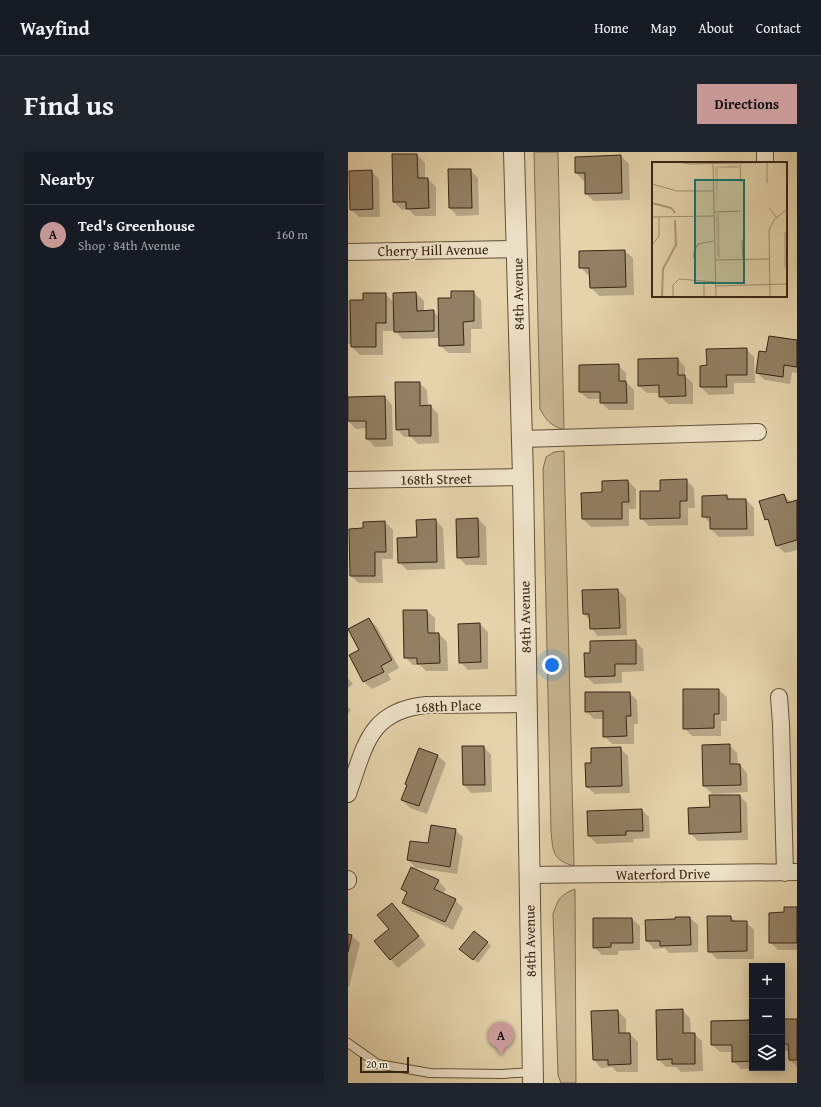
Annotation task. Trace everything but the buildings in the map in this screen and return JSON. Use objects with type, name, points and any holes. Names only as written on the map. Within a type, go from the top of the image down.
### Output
[{"type":"street","name":"84th Avenue","points":[[514,152],[523,477],[533,1078]]},
{"type":"street","name":"Cherry Hill Avenue","points":[[348,252],[517,249]]},
{"type":"street","points":[[522,439],[758,432]]},
{"type":"street","name":"168th Street","points":[[348,480],[523,477]]},
{"type":"street","points":[[779,697],[791,872]]},
{"type":"street","name":"168th Place","points":[[348,794],[368,740],[376,728],[386,718],[397,711],[411,706],[426,705],[526,704]]},
{"type":"street","name":"Waterford Drive","points":[[529,875],[791,872]]},
{"type":"lane","points":[[348,1043],[378,1064],[430,1074],[502,1074],[533,1078]]},
{"type":"lane","points":[[430,1074],[430,1083]]},
{"type":"shaded area","points":[[534,152],[558,152],[564,430],[549,422],[540,409]]},
{"type":"shaded area","points":[[564,451],[574,866],[561,861],[555,854],[552,844],[551,831],[543,469],[546,457],[554,452]]},
{"type":"shaded area","points":[[575,889],[576,1083],[561,1083],[558,1075],[553,914],[560,898],[566,893]]},
{"type":"place","name":"Ted's Greenhouse","points":[[501,1055]]}]
